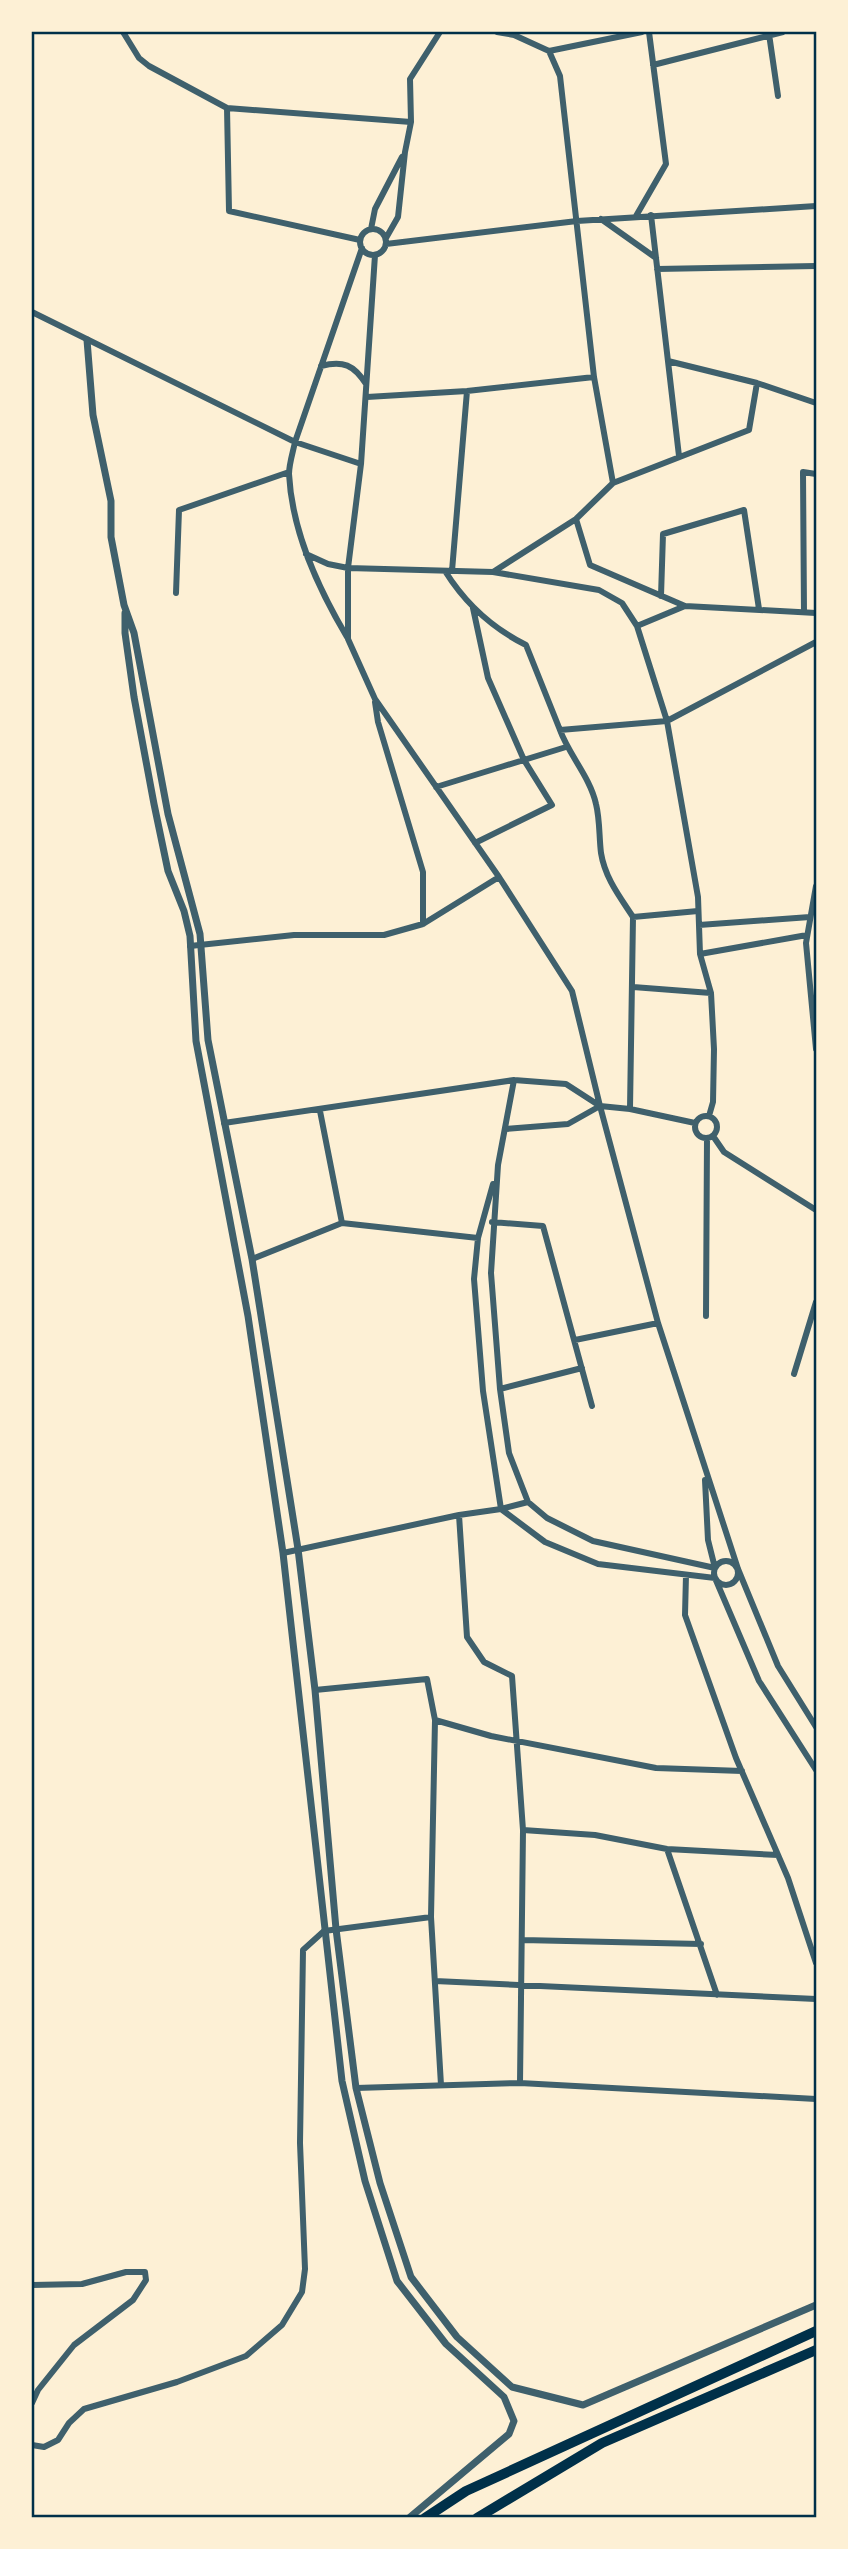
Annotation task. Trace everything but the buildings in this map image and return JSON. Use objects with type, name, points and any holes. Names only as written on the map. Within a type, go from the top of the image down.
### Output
[{"type":"main road","points":[[425,2518],[466,2491],[817,2331]]},
{"type":"main road","points":[[477,2518],[602,2443],[817,2350]]},
{"type":"street","points":[[123,32],[139,58],[149,66],[227,108],[411,122]]},
{"type":"street","points":[[227,108],[229,211],[361,244],[367,253],[375,255],[382,251],[398,217],[411,122],[410,79],[440,32]]},
{"type":"street","points":[[497,32],[514,35],[549,51],[642,32]]},
{"type":"street","points":[[636,216],[666,164],[649,32]]},
{"type":"street","points":[[653,65],[783,32]]},
{"type":"street","points":[[769,34],[778,96]]},
{"type":"street","points":[[549,51],[560,76],[594,377],[613,483]]},
{"type":"street","points":[[371,229],[375,209],[405,152]]},
{"type":"street","points":[[386,241],[636,216],[817,206]]},
{"type":"street","points":[[651,215],[679,456]]},
{"type":"street","points":[[601,219],[656,258]]},
{"type":"street","points":[[386,241],[379,230],[371,229],[364,233],[295,442],[289,472],[306,554],[375,699],[499,877],[572,991],[658,1323],[705,1470],[738,1569],[778,1667],[817,1727]]},
{"type":"street","points":[[348,639],[348,568],[367,397],[375,255]]},
{"type":"street","points":[[657,269],[817,265]]},
{"type":"street","points":[[32,312],[295,442],[361,464]]},
{"type":"street","points":[[87,340],[93,415],[111,501],[111,537],[124,606],[134,697],[168,871],[184,911],[190,946],[196,1041],[248,1316],[283,1553],[342,2081],[365,2181],[397,2281],[446,2344],[504,2397],[514,2421],[509,2434],[409,2518]]},
{"type":"street","points":[[668,361],[757,383],[817,402]]},
{"type":"street","points":[[320,366],[337,363],[354,367],[367,386]]},
{"type":"street","points":[[367,397],[467,391],[594,377]]},
{"type":"street","points":[[493,572],[576,519],[613,483],[749,430],[757,383]]},
{"type":"street","points":[[467,391],[449,571],[460,594],[503,634],[526,645],[566,747],[596,803],[602,856],[613,887],[633,917],[630,1109]]},
{"type":"street","points":[[176,593],[179,510],[289,472]]},
{"type":"street","points":[[804,612],[803,472],[817,474]]},
{"type":"street","points":[[661,596],[663,534],[744,510],[759,609]]},
{"type":"street","points":[[576,519],[590,565],[685,606],[817,612]]},
{"type":"street","points":[[306,554],[328,564],[348,568],[493,572],[599,590],[622,603],[636,626],[667,721],[698,897],[700,954],[710,993],[714,1049],[709,1116]]},
{"type":"street","points":[[124,606],[134,633],[168,814],[201,943],[208,1040],[252,1259],[298,1549],[336,1929],[356,2088],[380,2183],[411,2277],[457,2337],[512,2387],[583,2405],[817,2305]]},
{"type":"street","points":[[473,606],[488,678],[524,760],[552,805],[475,843]]},
{"type":"street","points":[[636,626],[685,606]]},
{"type":"street","points":[[560,730],[667,721],[817,642]]},
{"type":"street","points":[[375,699],[378,722],[423,872],[423,924]]},
{"type":"street","points":[[436,787],[566,747]]},
{"type":"street","points":[[190,946],[293,935],[384,934],[423,924],[499,877]]},
{"type":"street","points":[[816,889],[806,943],[817,1049]]},
{"type":"street","points":[[633,917],[698,911]]},
{"type":"street","points":[[699,925],[810,917]]},
{"type":"street","points":[[700,954],[807,935]]},
{"type":"street","points":[[633,987],[710,993]]},
{"type":"street","points":[[224,1123],[320,1111],[514,1080],[566,1084],[600,1106],[630,1109],[695,1123]]},
{"type":"street","points":[[514,1080],[498,1165],[478,1238],[474,1279],[483,1391],[501,1509],[545,1542],[598,1564],[715,1578],[720,1584],[731,1584],[736,1580],[738,1569],[735,1564],[724,1561],[715,1568]]},
{"type":"street","points":[[506,1129],[568,1124],[600,1106]]},
{"type":"street","points":[[320,1111],[342,1223]]},
{"type":"street","points":[[706,1316],[710,1137],[717,1130],[717,1124],[709,1116],[702,1116],[695,1123],[698,1135],[710,1137],[724,1152],[817,1210]]},
{"type":"street","points":[[498,1165],[492,1222],[491,1273],[500,1389],[509,1453],[528,1502],[547,1518],[593,1541],[715,1568]]},
{"type":"street","points":[[492,1222],[544,1226],[592,1406]]},
{"type":"street","points":[[252,1259],[342,1223],[478,1238]]},
{"type":"street","points":[[794,1374],[817,1302]]},
{"type":"street","points":[[575,1340],[658,1323]]},
{"type":"street","points":[[500,1389],[582,1368]]},
{"type":"street","points":[[705,1470],[708,1540],[715,1578],[759,1681],[817,1770]]},
{"type":"street","points":[[283,1553],[528,1502]]},
{"type":"street","points":[[459,1515],[467,1637],[484,1662],[512,1676],[523,1830],[520,2083]]},
{"type":"street","points":[[686,1575],[685,1615],[742,1771],[778,1855],[817,1962]]},
{"type":"street","points":[[314,1690],[427,1679],[435,1720],[431,1917],[440,2085]]},
{"type":"street","points":[[435,1720],[491,1736],[656,1768],[742,1771]]},
{"type":"street","points":[[523,1830],[595,1835],[667,1849],[778,1855]]},
{"type":"street","points":[[667,1849],[717,1995]]},
{"type":"street","points":[[32,2445],[44,2447],[58,2440],[69,2423],[84,2409],[177,2382],[246,2356],[282,2326],[302,2292],[305,2269],[300,2143],[303,1950],[324,1931],[431,1917]]},
{"type":"street","points":[[522,1940],[701,1944]]},
{"type":"street","points":[[435,1981],[817,1999]]},
{"type":"street","points":[[356,2088],[520,2083],[817,2099]]},
{"type":"street","points":[[32,2285],[82,2284],[126,2272],[145,2272],[146,2280],[133,2300],[74,2345],[38,2390],[32,2403]]}]
